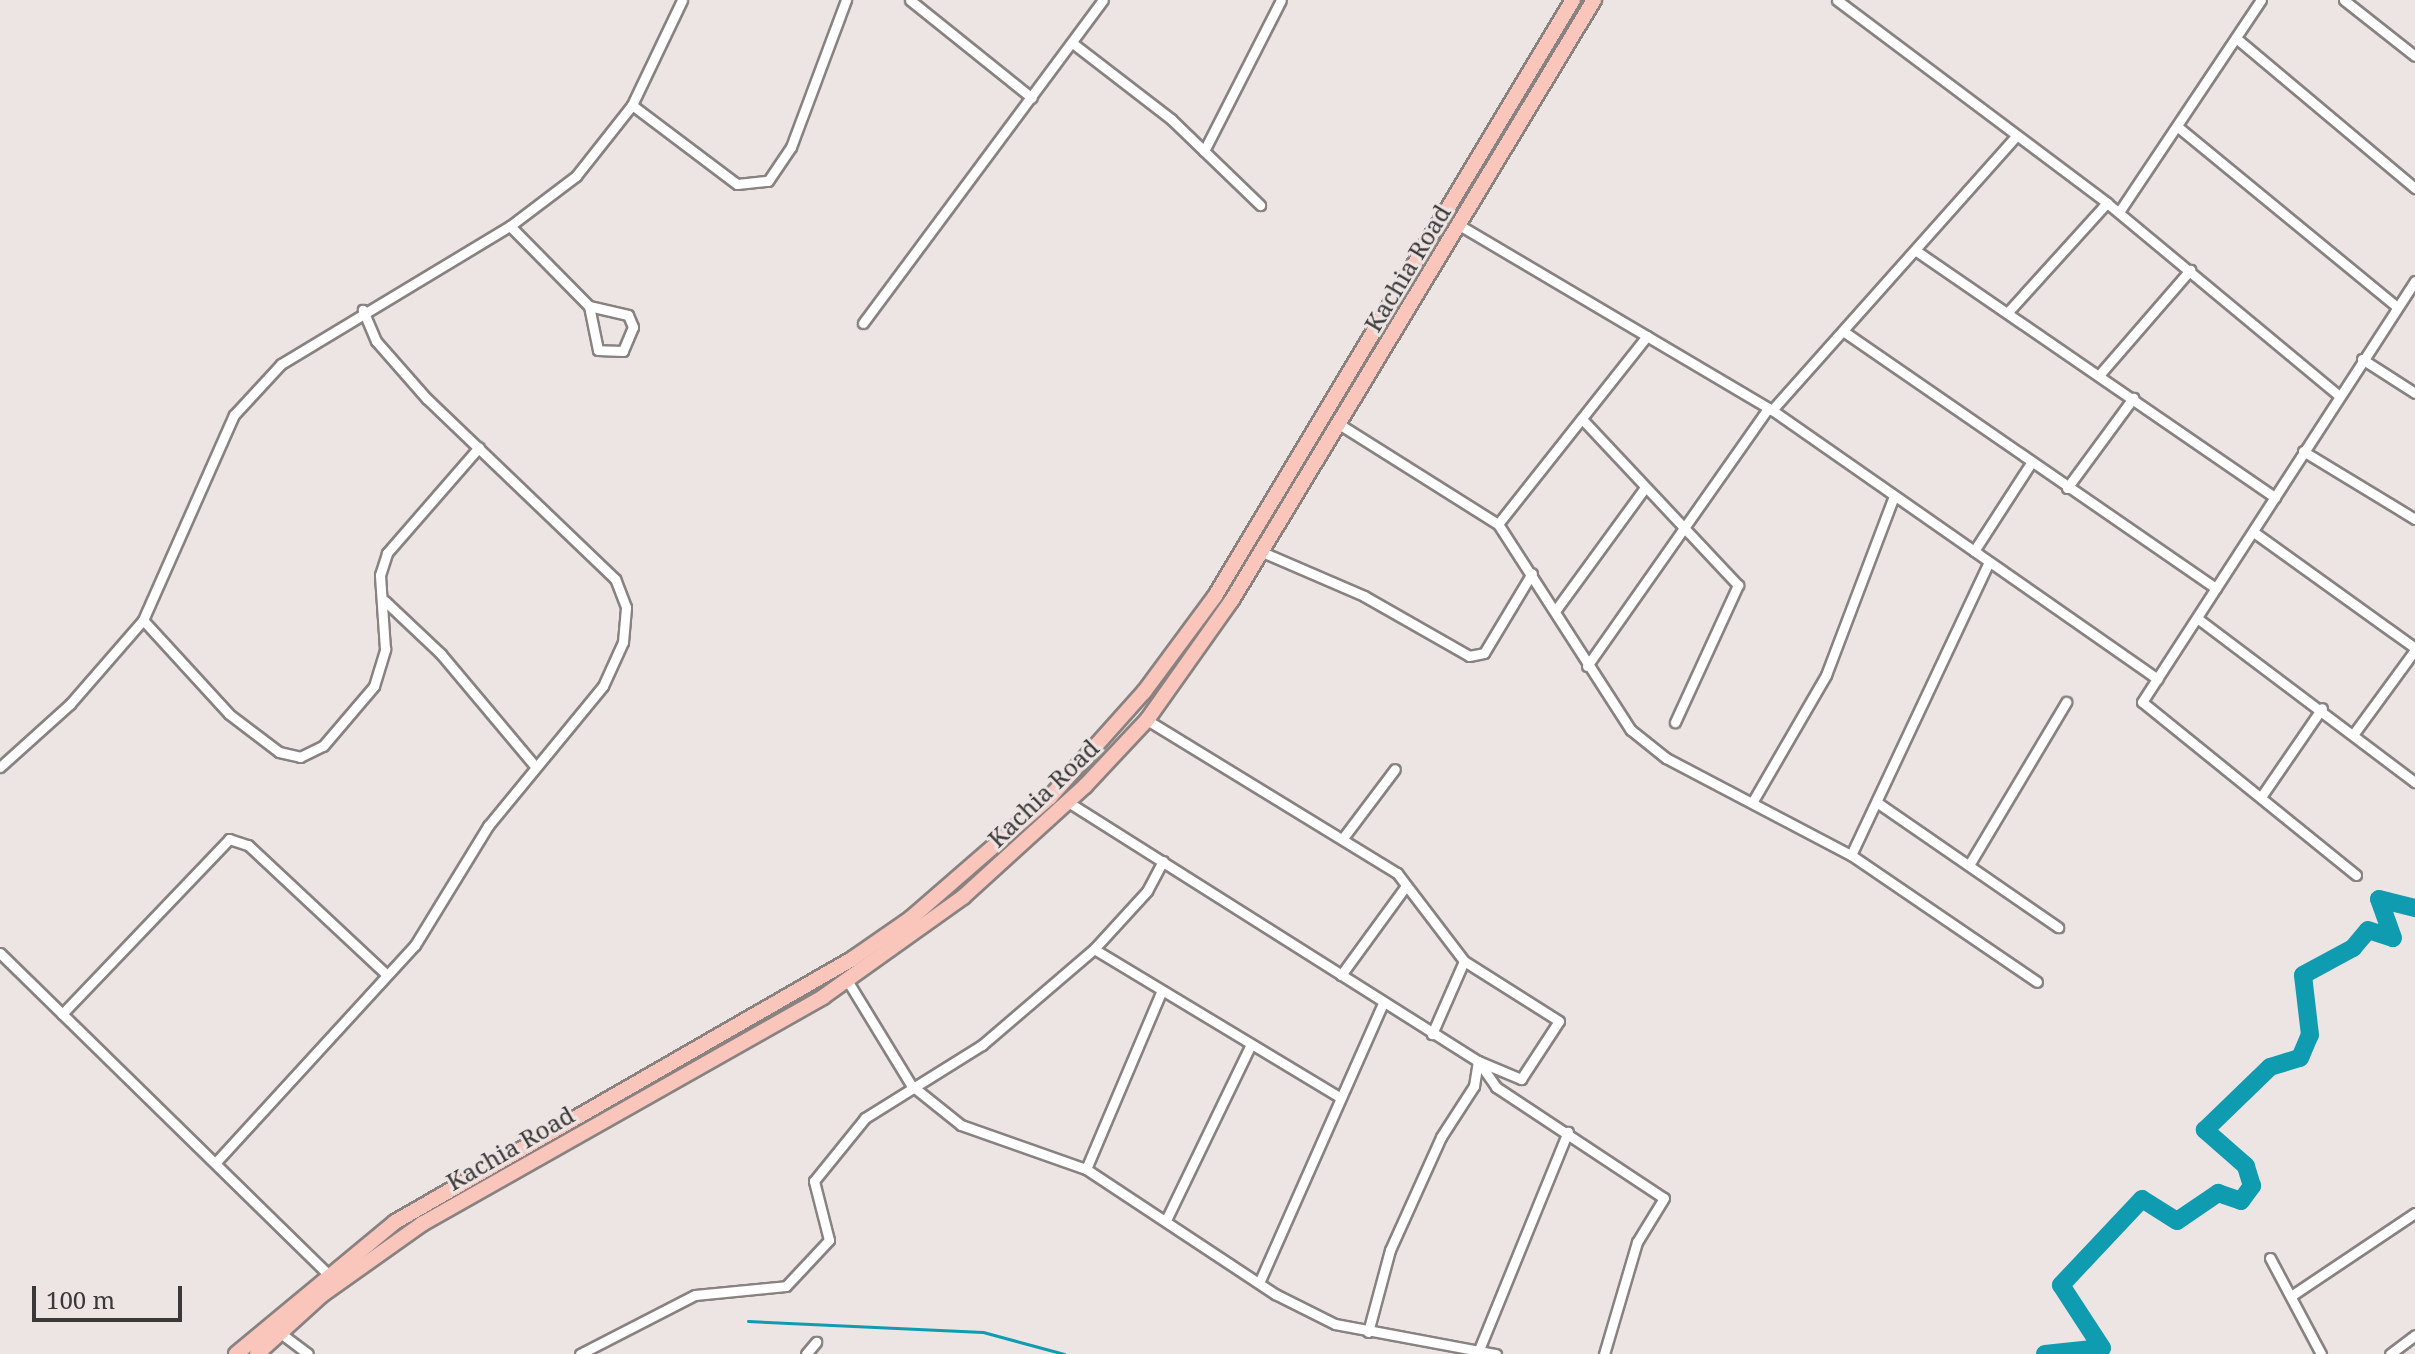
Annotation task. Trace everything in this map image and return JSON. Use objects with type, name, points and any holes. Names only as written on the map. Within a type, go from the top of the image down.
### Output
[{"type":"highway","name":"Kachia Road","points":[[236,1354],[326,1272],[428,1202],[852,959],[911,918],[1050,797],[1144,692],[1215,596],[1573,0]]},
{"type":"highway","name":"Kachia Road","points":[[257,1354],[279,1332],[422,1224],[847,980],[963,897],[1068,802],[1147,720],[1262,552],[1594,0]]},
{"type":"street","points":[[0,767],[70,704],[143,620],[234,415],[281,364],[363,310],[510,226],[576,176],[632,105],[682,0]]},
{"type":"street","points":[[632,105],[737,184],[768,181],[791,147],[846,0]]},
{"type":"street","points":[[911,0],[1032,98]]},
{"type":"street","points":[[863,323],[1075,45],[1103,0]]},
{"type":"street","points":[[1204,151],[1281,0]]},
{"type":"street","points":[[1837,0],[2119,212],[2337,394]]},
{"type":"street","points":[[2119,212],[2261,0]]},
{"type":"street","points":[[2344,0],[2415,56]]},
{"type":"street","points":[[2236,38],[2415,188]]},
{"type":"street","points":[[1075,45],[1204,151],[1260,205]]},
{"type":"street","points":[[2178,127],[2397,307]]},
{"type":"street","points":[[1587,666],[1770,409],[2016,136]]},
{"type":"street","points":[[2008,312],[2107,203]]},
{"type":"street","points":[[1459,225],[1770,409],[2157,679]]},
{"type":"street","points":[[510,226],[589,306],[628,315],[633,327],[623,351],[598,350],[589,306]]},
{"type":"street","points":[[1915,250],[2100,374],[2275,497]]},
{"type":"street","points":[[2100,374],[2190,270]]},
{"type":"street","points":[[2356,875],[2263,794],[2144,707],[2157,679],[2255,533],[2337,394],[2415,281]]},
{"type":"street","points":[[217,1161],[415,945],[456,873],[535,766],[603,686],[623,642],[626,607],[615,579],[479,447],[376,341],[363,310]]},
{"type":"street","points":[[1843,331],[2216,588]]},
{"type":"street","points":[[1498,524],[1647,336]]},
{"type":"street","points":[[2362,359],[2415,393]]},
{"type":"street","points":[[2067,488],[2133,398]]},
{"type":"street","points":[[1582,419],[1644,489],[1738,585],[1675,722]]},
{"type":"street","points":[[1339,424],[1498,524],[1631,730],[1666,758],[1851,855],[2037,982]]},
{"type":"street","points":[[143,620],[229,714],[279,752],[300,757],[323,746],[374,686],[385,649],[385,601],[380,575],[387,553],[479,447]]},
{"type":"street","points":[[2303,451],[2415,519]]},
{"type":"street","points":[[1974,551],[2031,463]]},
{"type":"street","points":[[1555,611],[1644,489]]},
{"type":"street","points":[[1753,801],[1826,675],[1894,496]]},
{"type":"street","points":[[2255,533],[2415,649],[2355,732]]},
{"type":"street","points":[[1262,552],[1364,596],[1469,656],[1484,653],[1532,573]]},
{"type":"street","points":[[1851,855],[1989,562]]},
{"type":"street","points":[[385,601],[441,654],[535,766]]},
{"type":"street","points":[[2197,618],[2355,732],[2415,782]]},
{"type":"street","points":[[1969,865],[2066,702]]},
{"type":"street","points":[[2263,794],[2322,708]]},
{"type":"street","points":[[1068,802],[1432,1034],[1478,1061],[1521,1079],[1559,1021],[1464,961],[1406,886],[1343,838],[1147,720]]},
{"type":"street","points":[[1343,838],[1395,769]]},
{"type":"street","points":[[1878,803],[2058,927]]},
{"type":"street","points":[[62,1014],[229,839],[248,845],[387,975]]},
{"type":"street","points":[[580,1354],[695,1295],[786,1286],[829,1240],[814,1181],[865,1118],[911,1085],[982,1045],[1094,949],[1147,891],[1163,861]]},
{"type":"street","points":[[1341,975],[1406,886]]},
{"type":"street","points":[[1094,949],[1341,1098]]},
{"type":"street","points":[[0,953],[217,1161],[326,1272]]},
{"type":"street","points":[[1432,1034],[1464,961]]},
{"type":"street","points":[[847,980],[911,1085],[961,1125],[1086,1169],[1167,1218],[1259,1283],[1335,1324],[1496,1354]]},
{"type":"street","points":[[1086,1169],[1162,990]]},
{"type":"street","points":[[1259,1283],[1383,1003]]},
{"type":"street","points":[[1167,1218],[1251,1044]]},
{"type":"street","points":[[1478,1061],[1496,1087],[1664,1198],[1637,1242],[1604,1354]]},
{"type":"street","points":[[1368,1332],[1390,1250],[1441,1137],[1474,1086],[1478,1061]]},
{"type":"street","points":[[1478,1352],[1568,1132]]},
{"type":"street","points":[[2291,1296],[2415,1213]]},
{"type":"street","points":[[2270,1258],[2321,1354]]},
{"type":"street","points":[[279,1332],[308,1354]]},
{"type":"street","points":[[2390,1354],[2415,1335]]},
{"type":"street","points":[[806,1354],[816,1342]]},
{"type":"waterway","points":[[2045,1354],[2102,1348],[2061,1285],[2142,1199],[2177,1221],[2218,1193],[2241,1201],[2252,1186],[2246,1166],[2205,1130],[2270,1067],[2300,1058],[2310,1035],[2303,975],[2353,948],[2368,930],[2393,938],[2379,899],[2415,908]]},
{"type":"waterway","points":[[748,1321],[983,1332],[1064,1354]]}]
